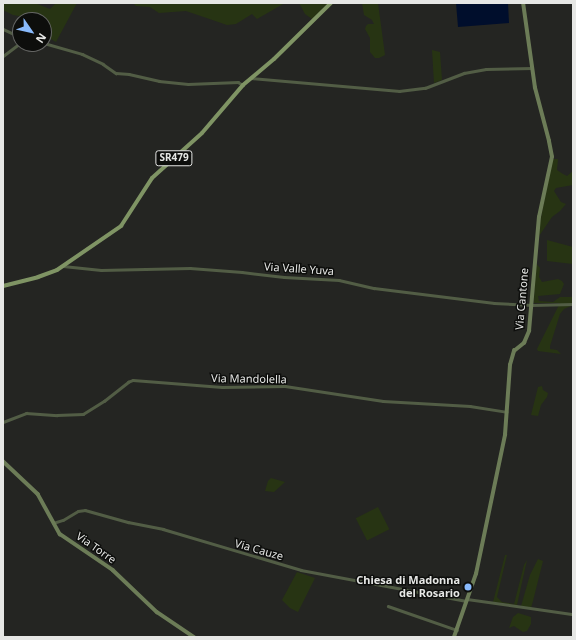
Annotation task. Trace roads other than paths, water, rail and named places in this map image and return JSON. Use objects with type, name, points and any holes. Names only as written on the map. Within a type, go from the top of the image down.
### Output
[{"type":"main road","name":"SR479","points":[[3,286],[46,275],[63,266],[121,226],[152,178],[202,133],[243,85],[331,3]]},
{"type":"main road","name":"Via Cantone","points":[[454,637],[476,574],[482,547],[505,435],[508,374],[510,365],[514,351],[524,343],[528,336],[532,305],[534,255],[539,217],[552,157],[535,88],[523,3]]},
{"type":"main road","name":"Via Torre","points":[[3,461],[38,494],[60,534],[113,570],[158,612],[194,637]]},
{"type":"street","points":[[52,45],[82,54],[103,64],[116,73],[129,74],[159,81],[188,84],[238,82],[243,85]]},
{"type":"street","points":[[3,56],[12,49]]},
{"type":"street","points":[[251,78],[399,92],[425,88],[464,73],[486,69],[532,68]]},
{"type":"street","name":"Via Valle Yuva","points":[[63,266],[101,270],[190,268],[284,277],[339,280],[381,289],[494,303],[532,305],[573,304]]},
{"type":"street","name":"Via Mandolella","points":[[3,422],[26,413],[58,415],[83,414],[133,380],[222,388],[285,386],[383,401],[470,406],[507,412]]},
{"type":"street","name":"Via Cauze","points":[[53,523],[63,520],[78,511],[84,510],[128,522],[163,528],[301,570],[467,600],[573,614]]},
{"type":"street","points":[[388,606],[457,630]]},
{"type":"water","points":[[456,3],[508,3],[509,23],[458,27]]},
{"type":"place","name":"Chiesa di Madonna del Rosario","points":[[468,587]]}]
